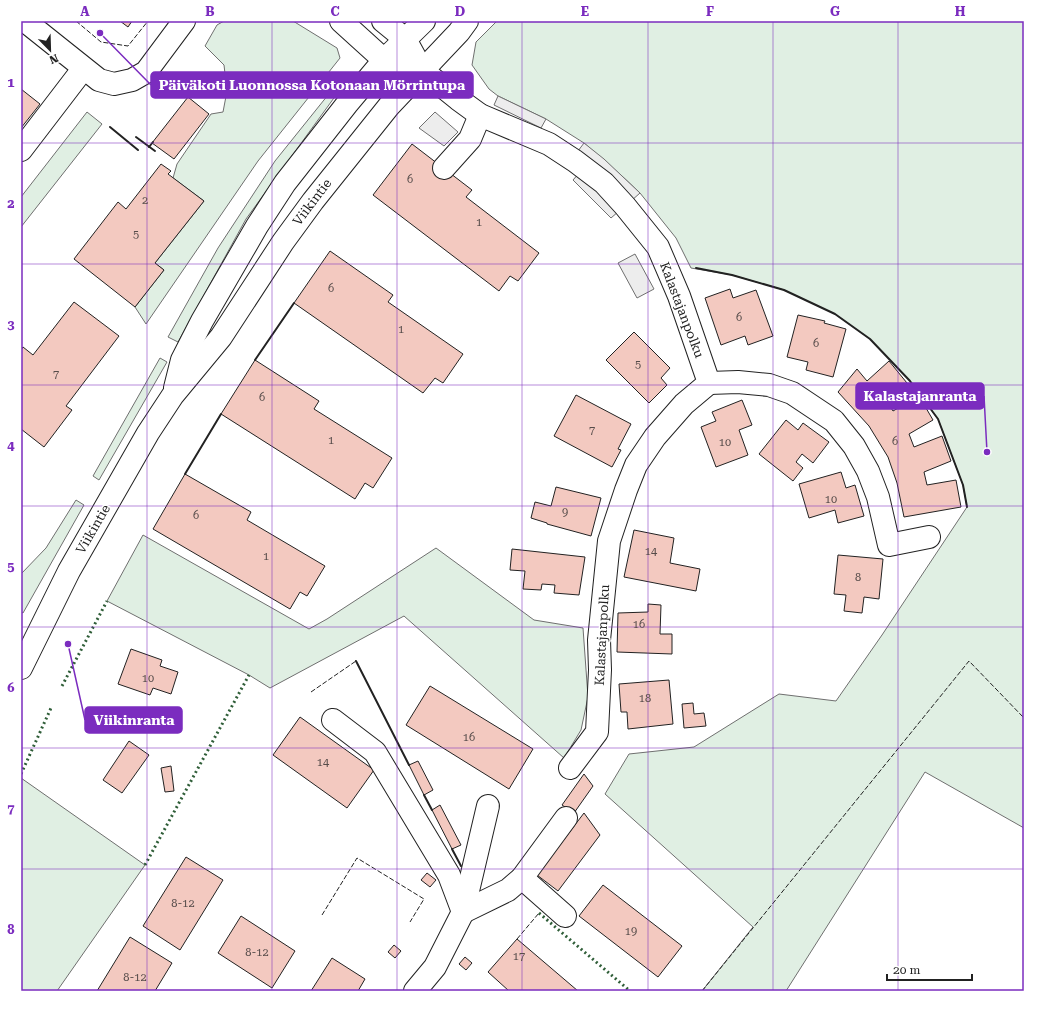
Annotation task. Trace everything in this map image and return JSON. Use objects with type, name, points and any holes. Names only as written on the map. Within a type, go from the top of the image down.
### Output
[{"type":"street","points":[[26,21],[99,80],[114,84],[132,80],[146,72],[184,21]]},
{"type":"street","points":[[341,21],[384,60]]},
{"type":"street","points":[[383,21],[405,39]]},
{"type":"street","name":"Viikintie","points":[[173,395],[182,360],[202,321],[257,226],[285,183],[347,104],[384,60],[424,21]]},
{"type":"street","name":"Viikintie","points":[[21,668],[69,571],[148,433],[173,395],[221,337],[283,242],[313,201],[389,106],[459,32],[467,21]]},
{"type":"street","name":"Kalastajanpolku","points":[[405,39],[422,70],[458,99],[480,115],[549,144],[604,183],[625,206],[658,247],[679,296],[709,383],[684,404],[655,437],[636,465],[626,490],[608,541],[599,640],[600,670],[597,732],[570,768]]},
{"type":"street","name":"Kalastajanpolku","points":[[384,60],[422,70]]},
{"type":"street","points":[[21,150],[83,68]]},
{"type":"street","points":[[444,168],[470,139],[480,115]]},
{"type":"street","points":[[709,383],[738,382],[769,385],[792,393],[834,421],[854,446],[868,471],[878,497],[889,545],[929,537]]},
{"type":"street","points":[[333,720],[375,752],[449,875],[463,912]]},
{"type":"street","points":[[415,991],[435,967],[463,912],[488,806]]},
{"type":"street","points":[[463,912],[508,890],[522,878],[566,818]]},
{"type":"street","points":[[522,878],[564,916]]},
{"type":"green space","points":[[224,21],[293,21],[337,48],[340,58],[258,161],[146,324],[135,307],[164,270],[155,263],[204,201],[173,178],[177,164],[211,114],[223,112],[227,91],[224,65],[205,46],[217,25]]},
{"type":"green space","points":[[497,21],[1024,21],[1024,828],[925,772],[786,991],[702,991],[753,927],[605,794],[629,754],[694,747],[779,694],[836,701],[967,507],[963,485],[938,419],[910,381],[870,339],[835,314],[784,290],[732,275],[691,268],[676,238],[640,193],[622,176],[584,143],[546,119],[498,96],[489,89],[472,65],[476,42]]},
{"type":"green space","points":[[332,90],[339,91],[246,219],[178,342],[168,337],[218,248],[275,161]]},
{"type":"green space","points":[[87,112],[102,124],[21,227],[21,197]]},
{"type":"green space","points":[[160,358],[167,362],[99,480],[93,476]]},
{"type":"green space","points":[[76,500],[84,505],[23,613],[21,612],[21,574],[46,548]]},
{"type":"green space","points":[[143,535],[309,629],[327,619],[436,548],[534,620],[583,628],[588,697],[581,730],[564,758],[404,616],[270,688],[249,675],[107,601]]},
{"type":"green space","points":[[21,778],[145,865],[57,991],[21,991]]},
{"type":"shaded area","points":[[498,96],[546,119],[541,128],[494,105]]},
{"type":"shaded area","points":[[435,112],[458,132],[444,146],[419,128]]},
{"type":"shaded area","points":[[584,143],[604,159],[640,193],[631,201],[578,151]]},
{"type":"shaded area","points":[[580,172],[619,211],[611,218],[573,180]]},
{"type":"shaded area","points":[[635,254],[654,289],[637,298],[618,263]]},
{"type":"building","points":[[120,21],[132,21],[128,27]]},
{"type":"building","points":[[21,89],[40,104],[21,128]]},
{"type":"building","points":[[188,97],[209,114],[174,159],[152,143]]},
{"type":"building","points":[[412,144],[472,190],[466,197],[539,253],[518,281],[510,276],[499,291],[373,195]]},
{"type":"building","points":[[161,164],[171,171],[168,174],[204,201],[155,263],[164,270],[135,307],[74,259],[118,202],[126,209]]},
{"type":"building","points":[[330,251],[393,295],[388,302],[463,354],[443,383],[435,378],[423,393],[294,303]]},
{"type":"building","points":[[730,289],[733,298],[756,290],[773,336],[748,345],[745,336],[721,345],[705,298]]},
{"type":"building","points":[[74,302],[119,336],[66,406],[72,410],[44,447],[21,429],[21,350],[23,347],[33,355]]},
{"type":"building","points":[[798,315],[825,321],[824,323],[846,329],[833,377],[806,370],[808,362],[787,357]]},
{"type":"building","points":[[634,332],[670,368],[661,378],[667,385],[649,403],[606,360]]},
{"type":"building","points":[[255,360],[319,401],[314,409],[392,458],[373,488],[365,483],[355,499],[221,414]]},
{"type":"building","points":[[889,361],[907,383],[886,400],[893,411],[919,396],[933,420],[909,434],[914,447],[942,436],[951,461],[924,472],[927,485],[956,480],[961,507],[904,517],[897,483],[888,457],[869,426],[838,392],[857,369],[867,381]]},
{"type":"building","points":[[576,395],[631,424],[618,449],[621,450],[612,467],[554,436]]},
{"type":"building","points":[[742,400],[752,425],[739,430],[748,455],[716,467],[701,427],[716,421],[712,412]]},
{"type":"building","points":[[786,420],[798,430],[803,423],[829,442],[813,463],[802,454],[796,462],[803,468],[793,481],[759,454]]},
{"type":"building","points":[[841,472],[846,488],[855,485],[864,516],[838,523],[835,510],[809,518],[799,484]]},
{"type":"building","points":[[185,474],[251,512],[247,520],[325,566],[307,596],[300,592],[290,609],[153,529]]},
{"type":"building","points":[[556,487],[601,498],[591,536],[531,518],[535,502],[551,506]]},
{"type":"building","points":[[634,530],[674,538],[670,563],[700,569],[696,591],[624,577]]},
{"type":"building","points":[[512,549],[585,557],[579,595],[554,593],[555,585],[542,584],[541,590],[523,589],[525,571],[510,570]]},
{"type":"building","points":[[838,555],[883,559],[879,599],[864,597],[862,613],[844,611],[846,595],[834,594]]},
{"type":"building","points":[[648,604],[661,605],[660,634],[672,634],[672,654],[617,652],[618,613],[648,612]]},
{"type":"building","points":[[131,649],[162,660],[160,666],[178,672],[171,694],[153,688],[150,695],[118,684]]},
{"type":"building","points":[[669,680],[673,724],[628,729],[627,712],[621,712],[619,684]]},
{"type":"building","points":[[430,686],[533,749],[509,789],[406,725]]},
{"type":"building","points":[[693,703],[694,714],[704,713],[706,726],[684,728],[682,704]]},
{"type":"building","points":[[300,717],[374,770],[347,808],[273,755]]},
{"type":"building","points":[[129,741],[149,755],[122,793],[103,780]]},
{"type":"building","points":[[418,761],[433,790],[424,795],[409,765]]},
{"type":"building","points":[[171,766],[174,791],[165,792],[161,768]]},
{"type":"building","points":[[584,774],[593,786],[574,813],[562,805]]},
{"type":"building","points":[[440,805],[461,845],[452,849],[432,810]]},
{"type":"building","points":[[584,813],[600,835],[558,891],[537,875]]},
{"type":"building","points":[[186,857],[223,880],[180,950],[143,926]]},
{"type":"building","points":[[427,873],[436,880],[430,887],[421,880]]},
{"type":"building","points":[[603,885],[682,946],[658,977],[579,916]]},
{"type":"building","points":[[241,916],[295,951],[272,988],[218,953]]},
{"type":"building","points":[[130,937],[172,963],[155,991],[97,991]]},
{"type":"building","points":[[517,939],[578,991],[509,991],[488,972]]},
{"type":"building","points":[[394,945],[401,951],[395,958],[388,952]]},
{"type":"building","points":[[465,957],[472,963],[466,970],[459,964]]},
{"type":"building","points":[[332,958],[365,979],[358,991],[311,991]]},
{"type":"hedge","points":[[62,686],[107,601]]},
{"type":"hedge","points":[[145,865],[249,675]]},
{"type":"hedge","points":[[21,774],[51,708]]},
{"type":"hedge","points":[[539,913],[630,991]]},
{"type":"fence","points":[[76,21],[101,42],[128,46],[148,21]]},
{"type":"fence","points":[[311,692],[356,661]]},
{"type":"fence","points":[[702,991],[969,661],[1024,718]]},
{"type":"fence","points":[[322,915],[357,858],[424,899],[410,922]]},
{"type":"fence","points":[[517,939],[539,913]]},
{"type":"wall","points":[[110,127],[138,150]]},
{"type":"wall","points":[[136,137],[155,151]]},
{"type":"wall","points":[[149,147],[153,142]]},
{"type":"wall","points":[[696,268],[732,275],[784,290],[835,314],[870,339],[910,381],[938,419],[963,485],[967,507]]},
{"type":"wall","points":[[255,360],[294,303]]},
{"type":"wall","points":[[185,474],[221,414]]},
{"type":"wall","points":[[356,661],[409,765]]},
{"type":"wall","points":[[424,795],[432,810]]},
{"type":"wall","points":[[452,849],[461,866]]},
{"type":"place","name":"Päiväkoti Luonnossa Kotonaan Mörrintupa","points":[[100,33]]},
{"type":"place","name":"Kalastajanranta","points":[[987,452]]},
{"type":"place","name":"Viikinranta","points":[[68,644]]}]
